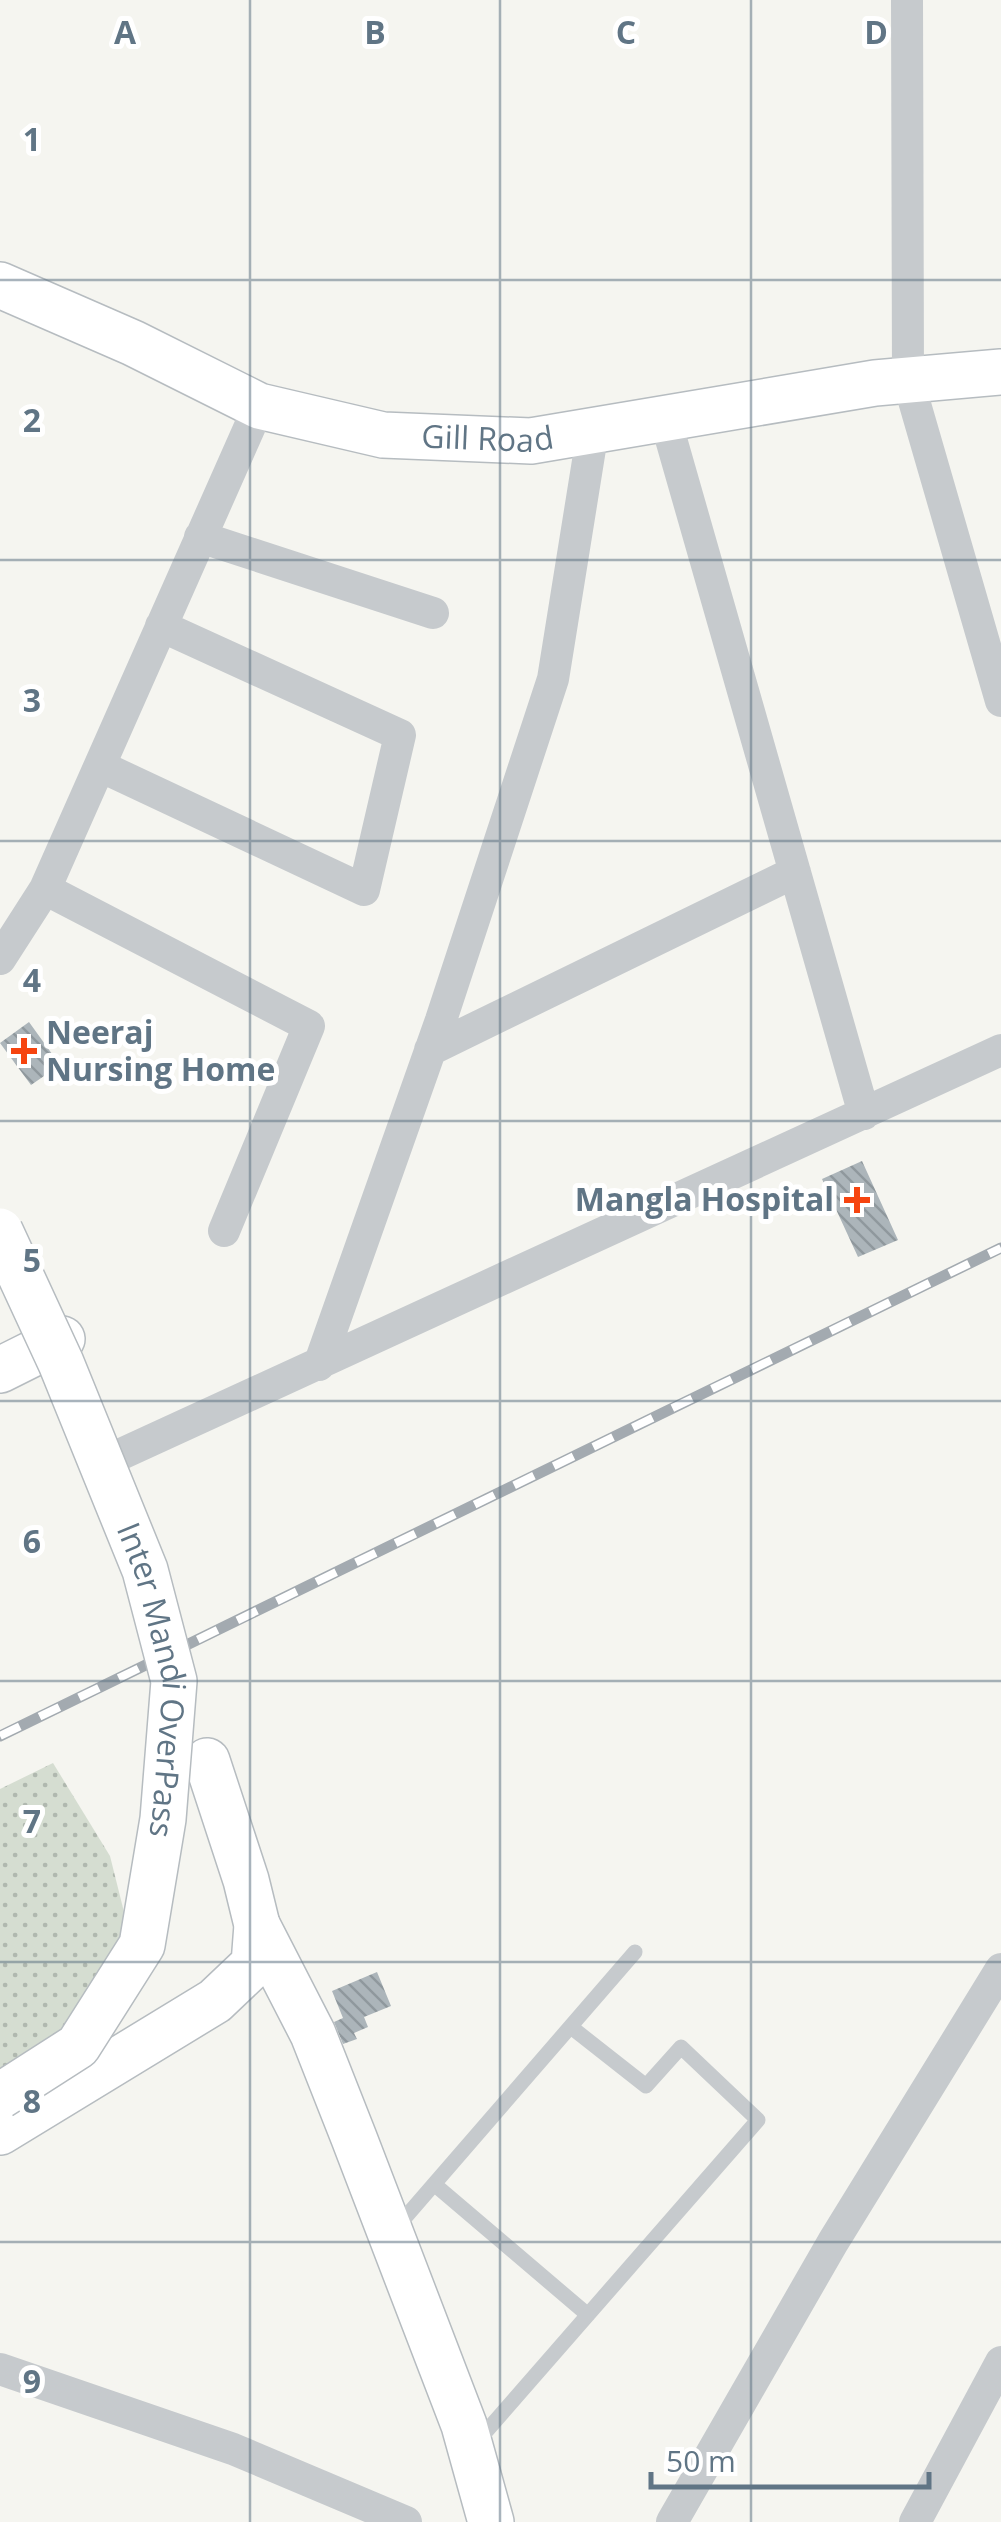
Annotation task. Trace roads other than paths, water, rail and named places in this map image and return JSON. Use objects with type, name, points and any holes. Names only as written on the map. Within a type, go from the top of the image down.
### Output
[{"type":"street","points":[[908,0],[908,380],[1001,701]]},
{"type":"street","name":"Gill Road","points":[[0,285],[132,343],[260,406],[383,435],[531,440],[875,383],[1001,372]]},
{"type":"street","points":[[0,959],[45,890],[260,406]]},
{"type":"street","points":[[665,418],[864,1114]]},
{"type":"street","points":[[319,1364],[430,1050],[552,678],[592,430]]},
{"type":"street","points":[[200,537],[433,613]]},
{"type":"street","points":[[100,766],[364,890],[400,735],[161,626]]},
{"type":"street","points":[[430,1050],[795,872]]},
{"type":"street","points":[[45,890],[309,1026],[224,1231]]},
{"type":"street","points":[[106,1461],[1001,1050]]},
{"type":"street","points":[[0,1204],[62,1338],[128,1511]]},
{"type":"street","name":"Inter Mandi OverPass","points":[[0,1231],[61,1363],[145,1570],[174,1681],[163,1819],[142,1945],[78,2046],[0,2096]]},
{"type":"street","points":[[0,1370],[62,1338]]},
{"type":"street","points":[[207,1761],[246,1880],[255,1945],[312,2034],[464,2425],[491,2522]]},
{"type":"street","points":[[0,2132],[214,2001],[255,1945]]},
{"type":"street","points":[[672,2522],[833,2242],[1001,1969]]},
{"type":"street","points":[[915,2522],[1001,2362]]},
{"type":"street","points":[[0,2369],[233,2449],[406,2522]]},
{"type":"lane","points":[[390,2234],[635,1952]]},
{"type":"lane","points":[[470,2450],[758,2120],[681,2047],[646,2086],[570,2026]]},
{"type":"lane","points":[[434,2184],[588,2315]]},
{"type":"railway","points":[[0,1736],[1001,1248]]},
{"type":"place","name":"Neeraj Nursing Home","points":[[24,1051]]},
{"type":"place","name":"Mangla Hospital","points":[[857,1200]]}]
